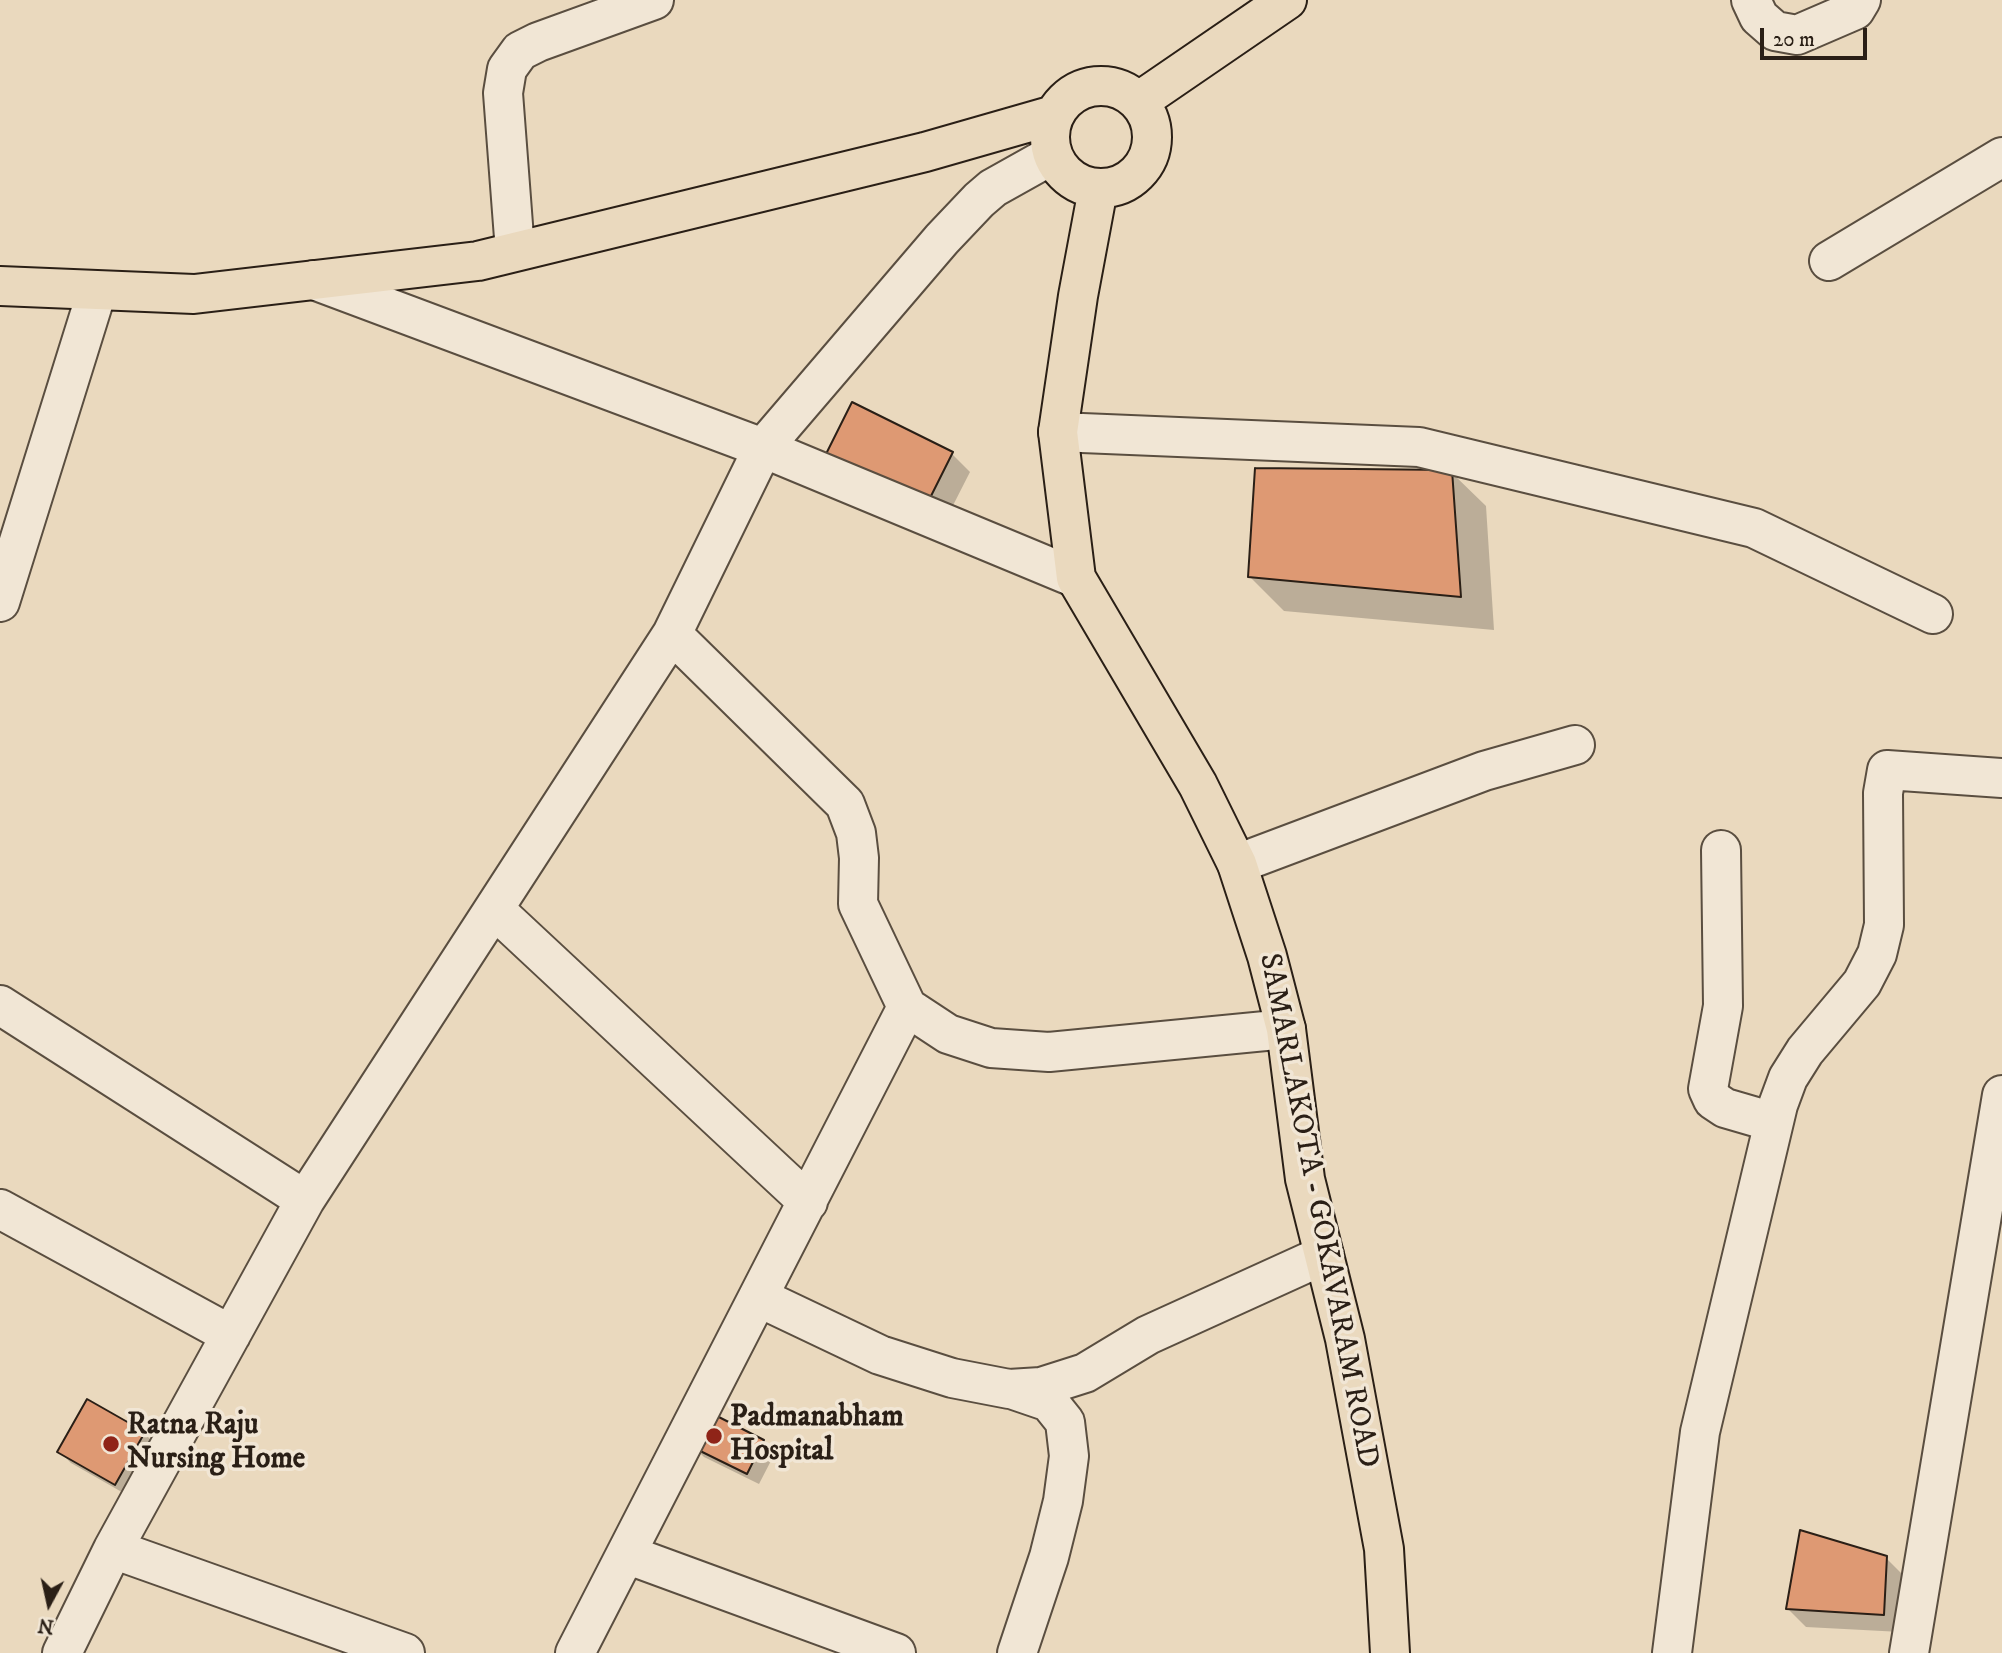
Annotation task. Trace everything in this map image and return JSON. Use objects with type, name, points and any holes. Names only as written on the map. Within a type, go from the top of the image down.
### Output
[{"type":"main road","points":[[1138,102],[1287,0]]},
{"type":"main road","points":[[1092,86],[1117,88],[1138,102],[1151,122],[1152,147],[1141,169],[1122,184],[1098,189],[1078,184],[1062,172],[1052,155],[1049,135],[1054,116],[1069,96],[1092,86]]},
{"type":"main road","points":[[0,286],[194,294],[478,261],[925,152],[1054,116]]},
{"type":"main road","name":"SAMARLAKOTA - GOKAVARAM ROAD","points":[[1098,189],[1078,296],[1058,432],[1076,578],[1198,785],[1237,864],[1286,1029],[1305,1179],[1345,1339],[1384,1549],[1390,1653]]},
{"type":"street","points":[[514,251],[503,93],[507,69],[520,51],[538,42],[654,0]]},
{"type":"street","points":[[1751,0],[1759,17],[1775,32],[1797,35],[1854,10],[1861,0]]},
{"type":"street","points":[[62,1653],[113,1549],[305,1200],[672,634],[762,448],[942,239],[979,200],[993,188],[1052,155]]},
{"type":"street","points":[[1829,261],[2002,158]]},
{"type":"street","points":[[314,280],[762,448],[1076,578]]},
{"type":"street","points":[[0,602],[97,291]]},
{"type":"street","points":[[1058,432],[1419,447],[1754,528],[1933,614]]},
{"type":"street","points":[[672,634],[845,804],[856,833],[859,858],[858,905],[907,1007],[948,1034],[980,1045],[1049,1052],[1286,1029]]},
{"type":"street","points":[[1237,864],[1484,771],[1575,745]]},
{"type":"street","points":[[1672,1653],[1700,1432],[1773,1122],[1788,1078],[1805,1051],[1863,983],[1877,954],[1884,925],[1883,806],[1887,770],[2002,778]]},
{"type":"street","points":[[1721,850],[1723,1006],[1708,1088],[1713,1100],[1725,1108],[1773,1122]]},
{"type":"street","points":[[494,909],[808,1202]]},
{"type":"street","points":[[0,1006],[305,1200]]},
{"type":"street","points":[[575,1653],[907,1007]]},
{"type":"street","points":[[1909,1653],[1989,1248],[2002,1095]]},
{"type":"street","points":[[0,1209],[231,1335]]},
{"type":"street","points":[[1009,1389],[1041,1387],[1085,1373],[1148,1335],[1324,1255]]},
{"type":"street","points":[[758,1297],[880,1355],[952,1378],[1009,1389],[1049,1402],[1065,1422],[1069,1456],[1063,1501],[1049,1557],[1017,1653]]},
{"type":"street","points":[[113,1549],[405,1653]]},
{"type":"street","points":[[626,1554],[896,1653]]},
{"type":"building","points":[[852,402],[953,452],[924,510],[823,460]]},
{"type":"building","points":[[1255,468],[1452,470],[1461,597],[1248,577]]},
{"type":"building","points":[[87,1399],[145,1432],[115,1485],[57,1452]]},
{"type":"building","points":[[707,1411],[764,1440],[747,1474],[690,1446]]},
{"type":"building","points":[[1800,1530],[1887,1556],[1884,1615],[1786,1609]]},
{"type":"place","name":"Padmanabham Hospital","points":[[714,1436]]},
{"type":"place","name":"Ratna Raju Nursing Home","points":[[111,1444]]}]
